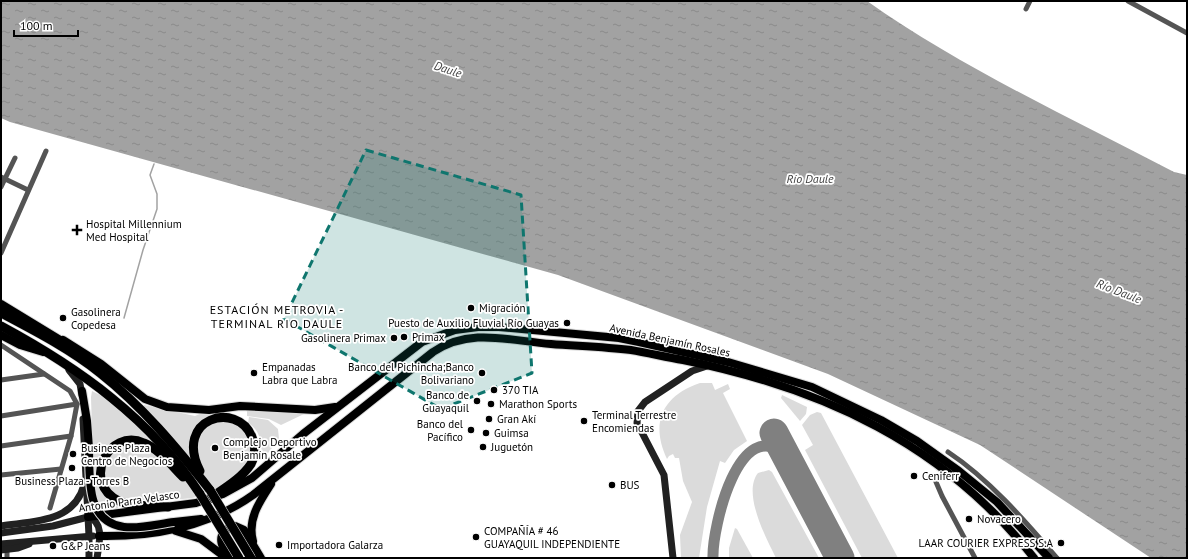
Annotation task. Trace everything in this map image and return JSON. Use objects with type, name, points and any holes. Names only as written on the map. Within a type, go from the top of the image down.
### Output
[{"type":"highway","points":[[1,313],[50,340],[100,373],[135,404],[210,495],[251,558]]},
{"type":"highway","points":[[1,326],[54,358],[113,397],[164,440],[200,494],[239,558]]},
{"type":"highway","points":[[229,418],[239,422],[248,430],[254,444],[253,458],[244,473],[210,495],[193,454],[193,442],[197,432],[204,425],[214,419],[229,418]]},
{"type":"highway","points":[[168,507],[124,503],[110,494],[101,481],[100,470],[104,459],[111,449],[129,440],[138,441],[149,445],[200,494]]},
{"type":"main road","points":[[1,304],[101,364],[145,399],[167,407],[209,410],[240,406],[315,410],[331,408],[342,404]]},
{"type":"main road","name":"Avenida Benjamín Rosales","points":[[210,495],[223,494],[252,478],[417,345],[442,333],[455,330],[478,326],[499,327],[619,338],[779,376],[812,388],[881,420],[917,441],[978,485],[1029,534],[1049,558]]},
{"type":"main road","points":[[1,335],[20,345],[54,358],[76,378],[82,391],[87,421],[92,497],[95,507],[103,517],[115,525],[124,527],[212,518]]},
{"type":"main road","name":"Avenida Benjamín Rosales","points":[[212,518],[238,505],[275,478],[434,352],[446,345],[461,340],[490,336],[544,344],[631,350],[708,365],[760,378],[810,395],[878,426],[941,467],[978,498],[1034,558]]},
{"type":"main road","points":[[62,340],[100,373]]},
{"type":"main road","points":[[673,558],[664,475],[638,426],[637,415],[645,402],[692,371],[708,365]]},
{"type":"main road","points":[[82,391],[89,558]]},
{"type":"main road","points":[[1,526],[48,520],[65,512],[77,499],[85,478]]},
{"type":"main road","points":[[255,548],[252,530],[254,516],[259,503],[275,478]]},
{"type":"main road","name":"Antonio Parra Velasco","points":[[1,533],[53,526],[88,517],[168,507],[210,495]]},
{"type":"main road","points":[[88,517],[97,523],[99,536],[97,558]]},
{"type":"main road","points":[[1,544],[51,538],[119,536],[162,531],[189,527],[212,518]]},
{"type":"main road","points":[[29,522],[53,526]]},
{"type":"main road","points":[[228,558],[222,546],[221,537],[224,530],[231,526],[238,526],[244,530],[261,558]]},
{"type":"main road","points":[[162,531],[194,535],[215,547],[228,558]]},
{"type":"main road","points":[[4,550],[51,538]]},
{"type":"street","points":[[1026,9],[1030,1]]},
{"type":"street","points":[[1128,1],[1187,33]]},
{"type":"street","points":[[1,251],[46,152]]},
{"type":"street","points":[[1,187],[3,178],[15,158]]},
{"type":"street","points":[[3,178],[28,190]]},
{"type":"street","points":[[1,345],[70,391],[77,404],[71,436],[50,508]]},
{"type":"street","points":[[1,380],[44,374]]},
{"type":"street","points":[[1,416],[77,404]]},
{"type":"street","points":[[1,446],[71,436]]},
{"type":"street","points":[[948,452],[961,460],[1015,512],[1057,558]]},
{"type":"street","points":[[1,475],[61,469]]},
{"type":"street","points":[[936,482],[975,558]]},
{"type":"street","points":[[4,550],[7,558]]},
{"type":"highlighted area","points":[[366,150],[521,195],[532,373],[441,409],[284,319]]},
{"type":"shaded area","points":[[700,383],[712,383],[715,390],[728,384],[730,389],[723,393],[747,441],[734,450],[725,463],[720,461],[707,507],[699,558],[681,558],[680,535],[692,502],[683,481],[679,458],[675,458],[673,454],[667,459],[662,446],[660,423],[663,412],[668,403],[676,395]]},
{"type":"shaded area","name":"Complejo Deportivo Benjamín Rosale","points":[[92,391],[108,399],[182,452],[144,408],[144,405],[195,416],[200,414],[214,415],[206,426],[218,421],[228,422],[240,428],[245,434],[249,440],[250,446],[248,461],[239,473],[226,484],[196,497],[135,500],[129,507],[100,511],[94,500]]},
{"type":"shaded area","points":[[782,395],[807,407],[806,414],[800,421],[781,398]]},
{"type":"shaded area","points":[[247,410],[304,414],[281,425],[269,419],[247,416]]},
{"type":"shaded area","points":[[817,412],[821,413],[898,558],[862,558],[805,450],[813,445],[802,425],[810,415]]},
{"type":"shaded area","points":[[249,417],[268,420],[278,429],[279,439],[268,453],[263,452],[261,449],[258,434],[248,423]]},
{"type":"shaded area","points":[[769,470],[772,472],[819,558],[776,558],[757,516],[753,492],[754,482],[758,473]]},
{"type":"shaded area","points":[[735,528],[737,529],[753,558],[729,558],[729,548]]},
{"type":"water","name":"Río Daule","points":[[1,1],[867,1],[903,25],[979,70],[1174,172],[1187,175],[1187,558],[1151,558],[980,445],[828,374],[558,275],[10,122],[1,118]]},
{"type":"waterway","points":[[124,318],[143,250],[157,209],[157,194],[150,175],[154,164]]},
{"type":"taxiway","points":[[713,558],[717,523],[723,501],[732,479],[742,461],[755,449],[770,446],[787,456]]},
{"type":"runway","points":[[774,433],[840,558]]},
{"type":"place","name":"Hospital Millennium Med Hospital","points":[[77,230]]},
{"type":"place","name":"Migración","points":[[471,308]]},
{"type":"place","name":"Gasolinera Copedesa","points":[[63,318]]},
{"type":"place","name":"Puesto de Auxilio Fluvial Río Guayas","points":[[567,323]]},
{"type":"place","name":"Primax","points":[[404,337]]},
{"type":"place","name":"Gasolinera Primax","points":[[394,338]]},
{"type":"place","name":"Empanadas Labra que Labra","points":[[254,373]]},
{"type":"place","name":"Banco del Pichincha;Banco Bolivariano","points":[[482,373]]},
{"type":"place","name":"370 TIA","points":[[494,390]]},
{"type":"place","name":"Banco de Guayaquil","points":[[477,401]]},
{"type":"place","name":"Marathon Sports","points":[[491,404]]},
{"type":"place","name":"Gran Akí","points":[[489,419]]},
{"type":"place","name":"Terminal Terrestre Encomiendas","points":[[584,421]]},
{"type":"place","name":"Banco del Pacífico","points":[[471,430]]},
{"type":"place","name":"Guimsa","points":[[486,433]]},
{"type":"place","name":"Juguetón","points":[[483,447]]},
{"type":"place","name":"Complejo Deportivo Benjamín Rosale","points":[[215,448]]},
{"type":"place","name":"Business Plaza Centro de Negocios","points":[[73,454]]},
{"type":"place","name":"Business Plaza - Torres B","points":[[72,468]]},
{"type":"place","name":"Ceniferr","points":[[914,476]]},
{"type":"place","name":"BUS","points":[[612,485]]},
{"type":"place","name":"Novacero","points":[[969,519]]},
{"type":"place","name":"COMPAÑÍA # 46 GUAYAQUIL INDEPENDIENTE","points":[[476,537]]},
{"type":"place","name":"LAAR COURIER EXPRESS S.A","points":[[1061,543]]},
{"type":"place","name":"Importadora Galarza","points":[[279,545]]},
{"type":"place","name":"G&P Jeans","points":[[53,546]]},
{"type":"district","name":"ESTACIÓN METROVIA - TERMINAL RIO DAULE","points":[[277,316]]},
{"type":"water label","name":"Daule","points":[[448,69]]}]
